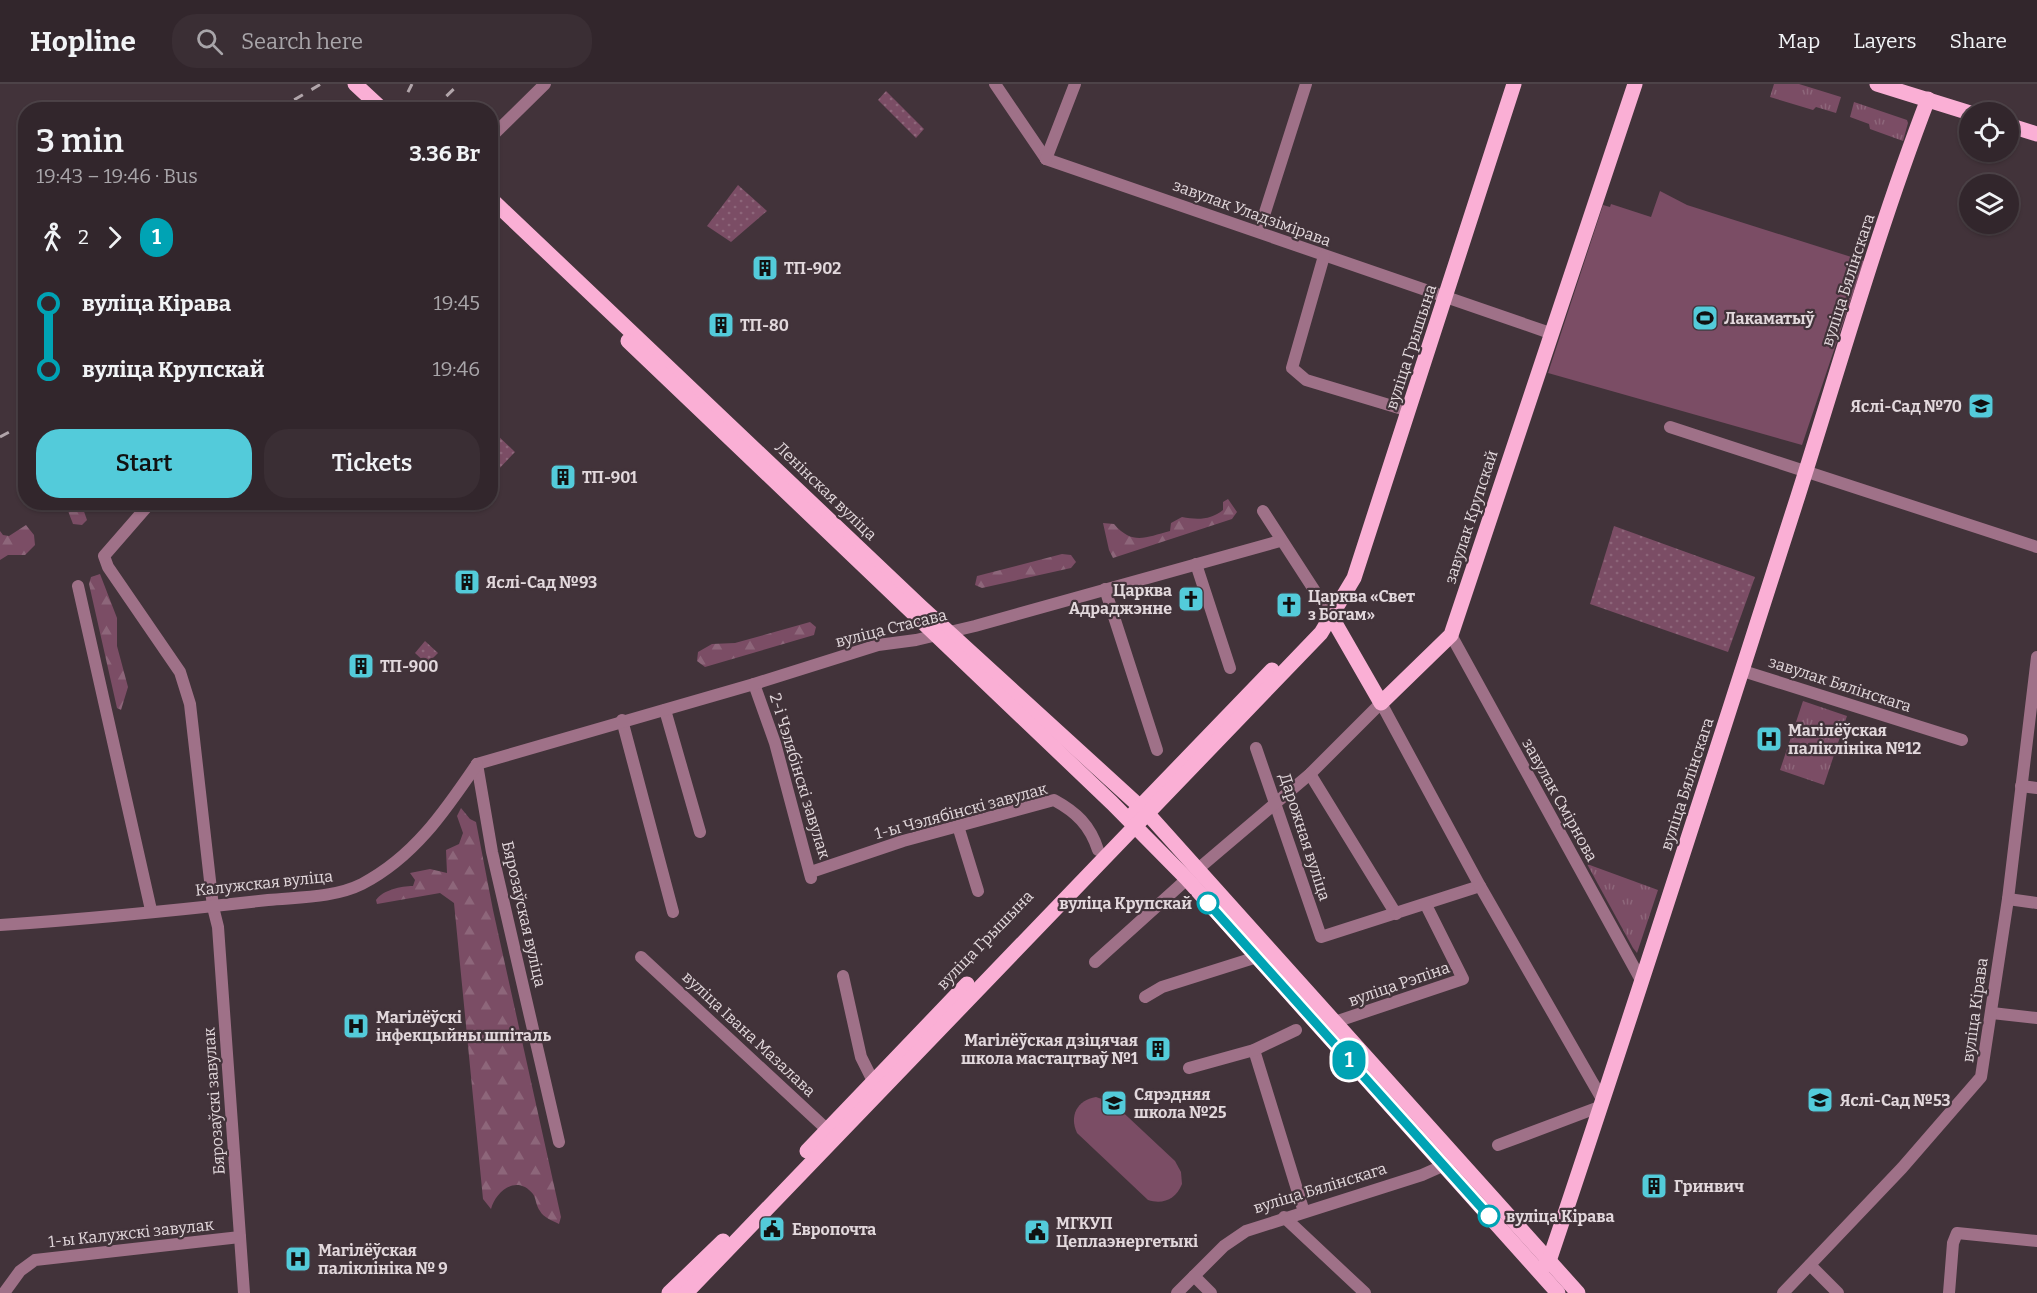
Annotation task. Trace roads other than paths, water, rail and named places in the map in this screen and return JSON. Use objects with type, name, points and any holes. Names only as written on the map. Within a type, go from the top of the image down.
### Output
[{"type":"main road","points":[[356,84],[375,102]]},
{"type":"main road","points":[[369,84],[388,102]]},
{"type":"main road","name":"вуліца Грышына","points":[[669,1293],[831,1133],[1144,811],[1313,627],[1331,616],[1354,578],[1514,84]]},
{"type":"main road","name":"завулак Крупскай","points":[[1381,704],[1451,635],[1635,84]]},
{"type":"main road","points":[[1877,84],[1959,109]]},
{"type":"main road","name":"вуліца Бялінскага","points":[[1544,1266],[1743,670],[1869,269],[1928,99]]},
{"type":"main road","points":[[2019,128],[2037,134]]},
{"type":"main road","name":"Ленінская вуліца","points":[[498,206],[573,282],[941,633],[1132,823]]},
{"type":"main road","name":"Ленінская вуліца","points":[[498,217],[573,282]]},
{"type":"main road","points":[[1331,616],[1381,704]]},
{"type":"main road","name":"Ленінская вуліца","points":[[941,633],[1144,811]]},
{"type":"main road","points":[[1144,811],[1257,957],[1544,1266],[1578,1293]]},
{"type":"main road","points":[[1132,823],[1192,874],[1335,1022],[1450,1163]]},
{"type":"main road","name":"вуліца Грышына","points":[[686,1293],[831,1133],[873,1081],[1098,849],[1132,823]]},
{"type":"main road","points":[[1544,1266],[1558,1293]]},
{"type":"street","points":[[498,130],[545,84]]},
{"type":"street","points":[[995,84],[1046,159]]},
{"type":"street","points":[[1046,159],[1074,84]]},
{"type":"street","points":[[1259,231],[1306,84]]},
{"type":"street","name":"завулак Уладзімірава","points":[[1046,159],[1550,333]]},
{"type":"street","points":[[1324,256],[1292,368],[1306,380],[1409,411]]},
{"type":"street","points":[[1670,427],[2037,547]]},
{"type":"street","name":"Бярозаўскі завулак","points":[[145,510],[104,556],[108,567],[180,672],[190,704],[213,907],[218,927],[244,1293]]},
{"type":"street","points":[[1263,511],[1280,541],[1331,616]]},
{"type":"street","name":"вуліца Стасава","points":[[477,764],[622,720],[754,684],[878,645],[916,640],[1280,541]]},
{"type":"street","points":[[1196,564],[1230,668]]},
{"type":"street","points":[[78,586],[151,910]]},
{"type":"street","points":[[1105,589],[1157,750]]},
{"type":"street","name":"завулак Смірнова","points":[[1451,635],[1641,980]]},
{"type":"street","name":"вуліца Кірава","points":[[1783,1293],[1910,1160],[1981,1077],[1992,1013],[2037,657]]},
{"type":"street","name":"завулак Бялінскага","points":[[1743,670],[1962,740]]},
{"type":"street","name":"2-і Чэлябінскі завулак","points":[[754,684],[775,743],[811,875]]},
{"type":"street","points":[[1381,704],[1600,1103],[1498,1145]]},
{"type":"street","name":"завулак Крупскай","points":[[1095,962],[1192,874],[1310,774],[1381,704]]},
{"type":"street","points":[[665,710],[700,832]]},
{"type":"street","points":[[622,720],[673,912]]},
{"type":"street","name":"Дарожная вуліца","points":[[1256,748],[1277,802],[1278,814],[1321,937],[1396,914]]},
{"type":"street","name":"Калужская вуліца","points":[[0,925],[151,910],[213,907],[339,892],[361,884],[395,861],[434,827],[477,764]]},
{"type":"street","name":"Бярозаўская вуліца","points":[[477,764],[492,852],[559,1142]]},
{"type":"street","points":[[1310,774],[1396,914],[1480,886]]},
{"type":"street","points":[[2021,786],[2037,788]]},
{"type":"street","name":"1-ы Чэлябінскі завулак","points":[[811,875],[903,841],[1054,800],[1073,811],[1088,826],[1098,849]]},
{"type":"street","points":[[958,826],[978,891]]},
{"type":"street","points":[[2007,900],[2037,903]]},
{"type":"street","name":"вуліца Рэпіна","points":[[1335,1022],[1462,979],[1426,905]]},
{"type":"street","name":"вуліца Iвана Мазалава","points":[[641,957],[831,1133]]},
{"type":"street","points":[[1145,997],[1162,987],[1257,957]]},
{"type":"street","points":[[843,976],[861,1057],[873,1081]]},
{"type":"street","points":[[1992,1013],[2037,1018]]},
{"type":"street","points":[[1189,1068],[1254,1050],[1296,1030]]},
{"type":"street","points":[[1254,1050],[1304,1212]]},
{"type":"street","name":"вуліца Бялінскага","points":[[1178,1293],[1224,1246],[1245,1231],[1450,1163]]},
{"type":"street","points":[[1284,1217],[1365,1293]]},
{"type":"street","points":[[1949,1293],[1953,1243],[1957,1233],[2037,1241]]},
{"type":"street","name":"1-ы Калужскі завулак","points":[[4,1293],[20,1271],[35,1260],[240,1238]]},
{"type":"street","points":[[1810,1265],[1838,1293]]},
{"type":"street","points":[[1194,1276],[1211,1293]]},
{"type":"railway","points":[[291,102],[321,84]]},
{"type":"railway","points":[[403,102],[412,84]]},
{"type":"railway","points":[[440,102],[459,84]]},
{"type":"railway","points":[[0,437],[18,427]]},
{"type":"place","name":"ТП-902","points":[[765,268]]},
{"type":"place","name":"Лакаматыў","points":[[1705,318]]},
{"type":"place","name":"ТП-80","points":[[721,325]]},
{"type":"place","name":"Яслі-Сад №70","points":[[1981,406]]},
{"type":"place","name":"ТП-901","points":[[563,477]]},
{"type":"place","name":"Яслі-Сад №93","points":[[467,582]]},
{"type":"place","name":"Царква Адраджэнне","points":[[1191,599]]},
{"type":"place","name":"Царква «Свет з Богам»","points":[[1289,605]]},
{"type":"place","name":"ТП-900","points":[[361,666]]},
{"type":"place","name":"Магілёўская паліклініка №12","points":[[1769,739]]},
{"type":"place","name":"вуліца Крупскай","points":[[1208,903]]},
{"type":"place","name":"Магілёўскі інфекцыйны шпіталь","points":[[356,1026]]},
{"type":"place","name":"Магілёўская дзіцячая школа мастацтваў №1","points":[[1158,1049]]},
{"type":"place","name":"Яслі-Сад №53","points":[[1820,1100]]},
{"type":"place","name":"Сярэдняя школа №25","points":[[1114,1103]]},
{"type":"place","name":"Гринвич","points":[[1654,1186]]},
{"type":"place","name":"вуліца Кірава","points":[[1489,1216]]},
{"type":"place","name":"Европочта","points":[[772,1229]]},
{"type":"place","name":"МГКУП Цеплаэнергетыкі","points":[[1037,1232]]},
{"type":"place","name":"Магілёўская паліклініка № 9","points":[[298,1259]]}]
